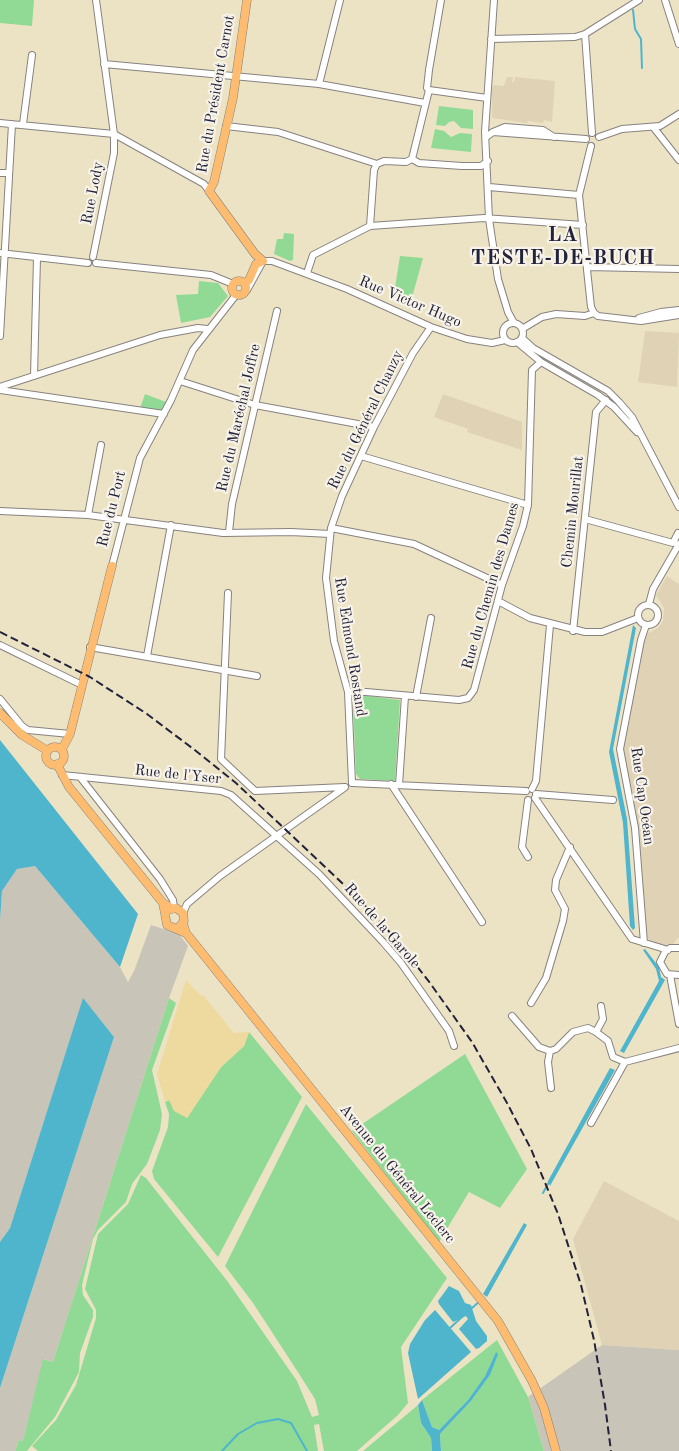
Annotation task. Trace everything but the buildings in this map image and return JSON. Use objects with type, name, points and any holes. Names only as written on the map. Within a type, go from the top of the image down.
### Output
[{"type":"main road","name":"Rue du Président Carnot","points":[[209,191],[214,182],[226,126],[247,0]]},
{"type":"main road","points":[[209,191],[254,254],[263,260],[256,264],[246,287],[242,295],[236,295],[232,289],[233,284],[239,281],[246,287]]},
{"type":"main road","name":"Rue du Port","points":[[62,749],[70,734],[90,647],[112,566]]},
{"type":"main road","points":[[0,713],[22,735],[48,751]]},
{"type":"main road","points":[[54,747],[62,749],[64,757],[57,764],[52,764],[47,760],[48,751],[54,747]]},
{"type":"main road","points":[[57,764],[62,775],[163,903],[174,910],[167,925],[176,928],[183,923]]},
{"type":"main road","name":"Avenue du Général Leclerc","points":[[174,910],[183,923],[186,933],[498,1321],[532,1381],[544,1408],[556,1451]]},
{"type":"main road","name":"Avenue du Général Leclerc","points":[[176,928],[186,933]]},
{"type":"street","name":"Rue Lody","points":[[95,260],[114,153],[114,134],[96,0]]},
{"type":"street","points":[[319,84],[340,0]]},
{"type":"street","points":[[412,160],[424,103],[429,90],[427,88],[429,70],[441,0]]},
{"type":"street","points":[[494,0],[486,137],[489,219],[498,279],[508,312],[514,323],[522,329]]},
{"type":"street","points":[[491,39],[575,37],[584,34],[639,0]]},
{"type":"street","points":[[665,0],[679,44]]},
{"type":"street","points":[[486,137],[493,132],[586,139],[592,133],[584,34]]},
{"type":"street","points":[[23,124],[32,55]]},
{"type":"street","points":[[104,64],[319,84],[424,103]]},
{"type":"street","points":[[429,90],[487,98]]},
{"type":"street","points":[[599,138],[622,129],[654,128],[666,124],[679,114]]},
{"type":"street","points":[[0,123],[114,134],[204,184],[209,191]]},
{"type":"street","points":[[0,336],[3,254],[12,124]]},
{"type":"street","points":[[226,126],[278,132],[373,161],[377,164]]},
{"type":"street","points":[[654,128],[679,160]]},
{"type":"street","points":[[592,133],[596,133],[599,138]]},
{"type":"street","points":[[591,146],[597,144],[599,138]]},
{"type":"street","points":[[586,139],[591,146],[579,195],[591,307],[594,313],[598,316],[645,320],[679,315]]},
{"type":"street","points":[[370,226],[374,170],[377,164],[384,161],[406,162],[412,160],[419,163],[481,166],[488,161]]},
{"type":"street","points":[[0,173],[10,173]]},
{"type":"street","points":[[489,187],[579,195]]},
{"type":"street","points":[[307,273],[313,255],[370,226],[489,219],[583,225]]},
{"type":"street","points":[[3,254],[88,263],[89,258],[210,275],[233,284]]},
{"type":"street","points":[[34,376],[37,258]]},
{"type":"street","name":"Rue Victor Hugo","points":[[263,260],[272,261],[307,273],[431,327],[467,339],[492,343],[505,340]]},
{"type":"street","points":[[588,267],[679,269]]},
{"type":"street","name":"Rue du Port","points":[[112,566],[136,470],[180,381],[193,350],[207,329],[236,295]]},
{"type":"street","points":[[630,319],[679,310]]},
{"type":"street","name":"Rue du Maréchal Joffre","points":[[229,532],[232,504],[277,311]]},
{"type":"street","points":[[519,340],[522,329],[542,318],[556,314],[585,316],[594,313]]},
{"type":"street","points":[[514,323],[508,324],[504,329],[505,340],[512,343],[519,340]]},
{"type":"street","name":"Rue du Général Chanzy","points":[[330,531],[374,427],[413,353],[431,327]]},
{"type":"street","points":[[0,388],[160,335],[198,328],[207,329]]},
{"type":"street","points":[[519,340],[612,395],[632,417],[679,507]]},
{"type":"street","points":[[519,340],[544,363],[606,400],[643,440]]},
{"type":"street","name":"Rue du Chemin des Dames","points":[[348,692],[459,700],[472,695],[502,585],[524,526],[528,505],[532,370],[550,357]]},
{"type":"street","points":[[180,381],[255,405],[374,427]]},
{"type":"street","points":[[0,388],[164,414]]},
{"type":"street","name":"Chemin Mourillat","points":[[573,631],[596,412],[606,400]]},
{"type":"street","points":[[88,515],[101,445]]},
{"type":"street","points":[[361,456],[528,505]]},
{"type":"street","points":[[0,511],[88,515],[229,532],[330,531],[414,544],[502,585]]},
{"type":"street","points":[[585,519],[673,543],[679,533]]},
{"type":"street","points":[[147,656],[171,525]]},
{"type":"street","name":"Rue Edmond Rostand","points":[[330,531],[326,578],[334,641],[348,692],[352,783]]},
{"type":"street","points":[[649,604],[653,589],[679,544]]},
{"type":"street","points":[[228,593],[221,759],[255,791],[345,787]]},
{"type":"street","points":[[498,601],[530,618],[573,631],[602,632],[638,618]]},
{"type":"street","points":[[649,604],[655,606],[659,612],[659,618],[651,625],[646,625],[638,618],[638,611],[643,605],[649,604]]},
{"type":"street","points":[[416,697],[431,618]]},
{"type":"street","points":[[528,857],[522,847],[536,778],[550,625]]},
{"type":"street","name":"Rue Cap Océan","points":[[644,943],[636,828],[620,748],[641,640],[646,625]]},
{"type":"street","points":[[0,645],[82,685]]},
{"type":"street","points":[[90,647],[257,676]]},
{"type":"street","points":[[399,785],[405,696]]},
{"type":"street","points":[[0,699],[22,726],[28,730],[70,734]]},
{"type":"street","name":"Rue de l'Yser","points":[[62,775],[221,791],[231,795],[275,836]]},
{"type":"street","points":[[80,777],[160,880],[173,900],[174,910],[187,904],[220,876],[352,783],[392,784],[613,800]]},
{"type":"street","points":[[392,784],[482,922]]},
{"type":"street","points":[[532,794],[632,939],[653,947],[668,950],[679,948]]},
{"type":"street","name":"Rue de la Garole","points":[[275,836],[348,904],[401,963],[450,1031],[454,1046]]},
{"type":"street","points":[[531,1003],[546,978],[566,909],[555,890],[556,880],[570,847]]},
{"type":"street","points":[[653,947],[661,958],[662,968],[670,975],[679,977],[673,992]]},
{"type":"street","points":[[661,958],[668,950]]},
{"type":"street","points":[[670,975],[679,1024]]},
{"type":"street","points":[[596,1032],[603,1019],[601,1006]]},
{"type":"street","points":[[512,1016],[539,1047],[550,1051],[556,1049],[573,1032],[588,1028],[608,1041],[613,1057],[625,1062],[679,1048]]},
{"type":"street","points":[[550,1051],[548,1062],[551,1088]]},
{"type":"street","points":[[592,1123],[625,1062]]},
{"type":"shaded area","points":[[507,77],[513,77],[512,82],[514,82],[515,77],[555,81],[552,122],[544,120],[543,123],[528,121],[527,123],[492,118],[492,88],[494,85],[504,86]]},
{"type":"shaded area","points":[[645,331],[679,333],[677,387],[638,382]]},
{"type":"shaded area","points":[[443,394],[522,422],[522,450],[467,432],[468,429],[434,417]]},
{"type":"shaded area","points":[[667,576],[679,584],[679,937],[672,945],[666,946],[656,945],[646,937],[633,793],[622,750],[642,643],[648,633],[658,628],[663,621],[664,608],[656,595]]},
{"type":"shaded area","points":[[35,866],[120,967],[128,982],[151,925],[179,934],[188,946],[169,998],[53,1362],[44,1359],[23,1441],[19,1440],[15,1451],[0,1451],[0,1388],[114,1037],[83,999],[10,1228],[0,1242],[0,921],[2,891],[17,869]]},
{"type":"shaded area","points":[[604,1181],[679,1221],[679,1350],[602,1345],[573,1239]]},
{"type":"shaded area","points":[[602,1345],[679,1350],[679,1451],[544,1451],[528,1397]]},
{"type":"green space","points":[[0,0],[34,0],[32,26],[0,23]]},
{"type":"green space","points":[[439,106],[473,110],[473,129],[461,128],[454,121],[449,122],[445,126],[436,125]]},
{"type":"green space","points":[[435,129],[444,131],[451,137],[460,133],[472,134],[471,152],[431,148]]},
{"type":"green space","points":[[284,233],[294,234],[293,260],[290,261],[274,254],[277,239],[283,239]]},
{"type":"green space","points":[[400,256],[423,258],[411,301],[394,294]]},
{"type":"green space","points":[[199,281],[218,283],[228,296],[210,317],[181,323],[176,295],[198,294]]},
{"type":"green space","points":[[145,394],[166,402],[160,412],[140,408]]},
{"type":"green space","points":[[360,695],[400,700],[395,781],[360,779],[356,774],[353,702]]},
{"type":"green space","points":[[169,998],[176,1003],[152,1070],[162,1114],[160,1130],[147,1164],[132,1184],[126,1202],[98,1230],[93,1239],[82,1285],[83,1295],[93,1310],[93,1317],[80,1353],[79,1372],[55,1417],[27,1451],[15,1451],[19,1440],[23,1441],[43,1359],[53,1362]]},
{"type":"green space","points":[[249,1032],[302,1097],[218,1257],[154,1179],[152,1171],[168,1127],[169,1114],[165,1102],[169,1100],[187,1118],[221,1067],[244,1046]]},
{"type":"green space","points":[[465,1054],[527,1169],[500,1208],[469,1192],[439,1242],[352,1131]]},
{"type":"green space","points":[[306,1104],[447,1278],[401,1347],[408,1403],[398,1415],[357,1451],[324,1451],[319,1424],[314,1425],[318,1451],[38,1451],[32,1446],[56,1420],[76,1385],[96,1318],[96,1310],[85,1289],[98,1234],[128,1204],[141,1175],[146,1178],[228,1282],[297,1381],[312,1417],[319,1415],[315,1399],[253,1303],[225,1266]]},
{"type":"green space","points":[[497,1340],[528,1397],[544,1451],[441,1451],[440,1434],[471,1401],[490,1375],[496,1352],[485,1376],[468,1400],[439,1430],[432,1427],[422,1400]]},
{"type":"green space","points":[[418,1405],[421,1423],[431,1438],[432,1451],[363,1451]]},
{"type":"sand","points":[[186,980],[200,995],[203,995],[234,1033],[249,1032],[244,1046],[221,1067],[187,1118],[174,1111],[169,1100],[165,1102],[157,1074]]},
{"type":"water","points":[[633,625],[636,628],[613,749],[627,819],[635,928],[633,930],[630,926],[623,823],[609,752]]},
{"type":"water","points":[[0,740],[138,914],[120,967],[35,866],[17,869],[2,891],[0,921]]},
{"type":"water","points":[[645,949],[659,967],[661,977],[665,980],[624,1053],[620,1051],[659,981],[656,969],[643,950]]},
{"type":"water","points":[[83,998],[114,1037],[0,1388],[0,1242],[10,1228]]},
{"type":"water","points":[[610,1068],[615,1070],[550,1186],[548,1181]]},
{"type":"water","points":[[524,1223],[527,1225],[487,1297],[483,1294]]},
{"type":"water","points":[[449,1286],[459,1291],[465,1303],[471,1305],[476,1321],[487,1336],[487,1341],[479,1348],[476,1349],[459,1329],[468,1319],[466,1316],[453,1322],[439,1304],[438,1301]]},
{"type":"water","points":[[435,1310],[471,1352],[418,1399],[408,1353],[410,1344],[425,1320]]},
{"type":"water","points":[[496,1352],[498,1354],[490,1375],[471,1401],[440,1434],[441,1451],[432,1451],[431,1438],[421,1423],[418,1405],[422,1400],[432,1427],[439,1430],[468,1400],[485,1376]]},
{"type":"waterway","points":[[633,10],[635,29],[641,39],[642,68]]},
{"type":"waterway","points":[[543,1193],[549,1182]]},
{"type":"waterway","points":[[472,1308],[480,1301]]},
{"type":"waterway","points":[[450,1328],[463,1316]]},
{"type":"waterway","points":[[222,1451],[238,1434],[257,1423],[278,1419],[291,1423],[307,1451]]},
{"type":"railway","points":[[0,632],[90,677],[147,714],[236,783],[357,897],[395,938],[430,983],[472,1042],[507,1103],[531,1149],[558,1214],[581,1285],[594,1340],[611,1451]]},
{"type":"district","name":"LA TESTE-DE-BUCH","points":[[563,248]]}]
